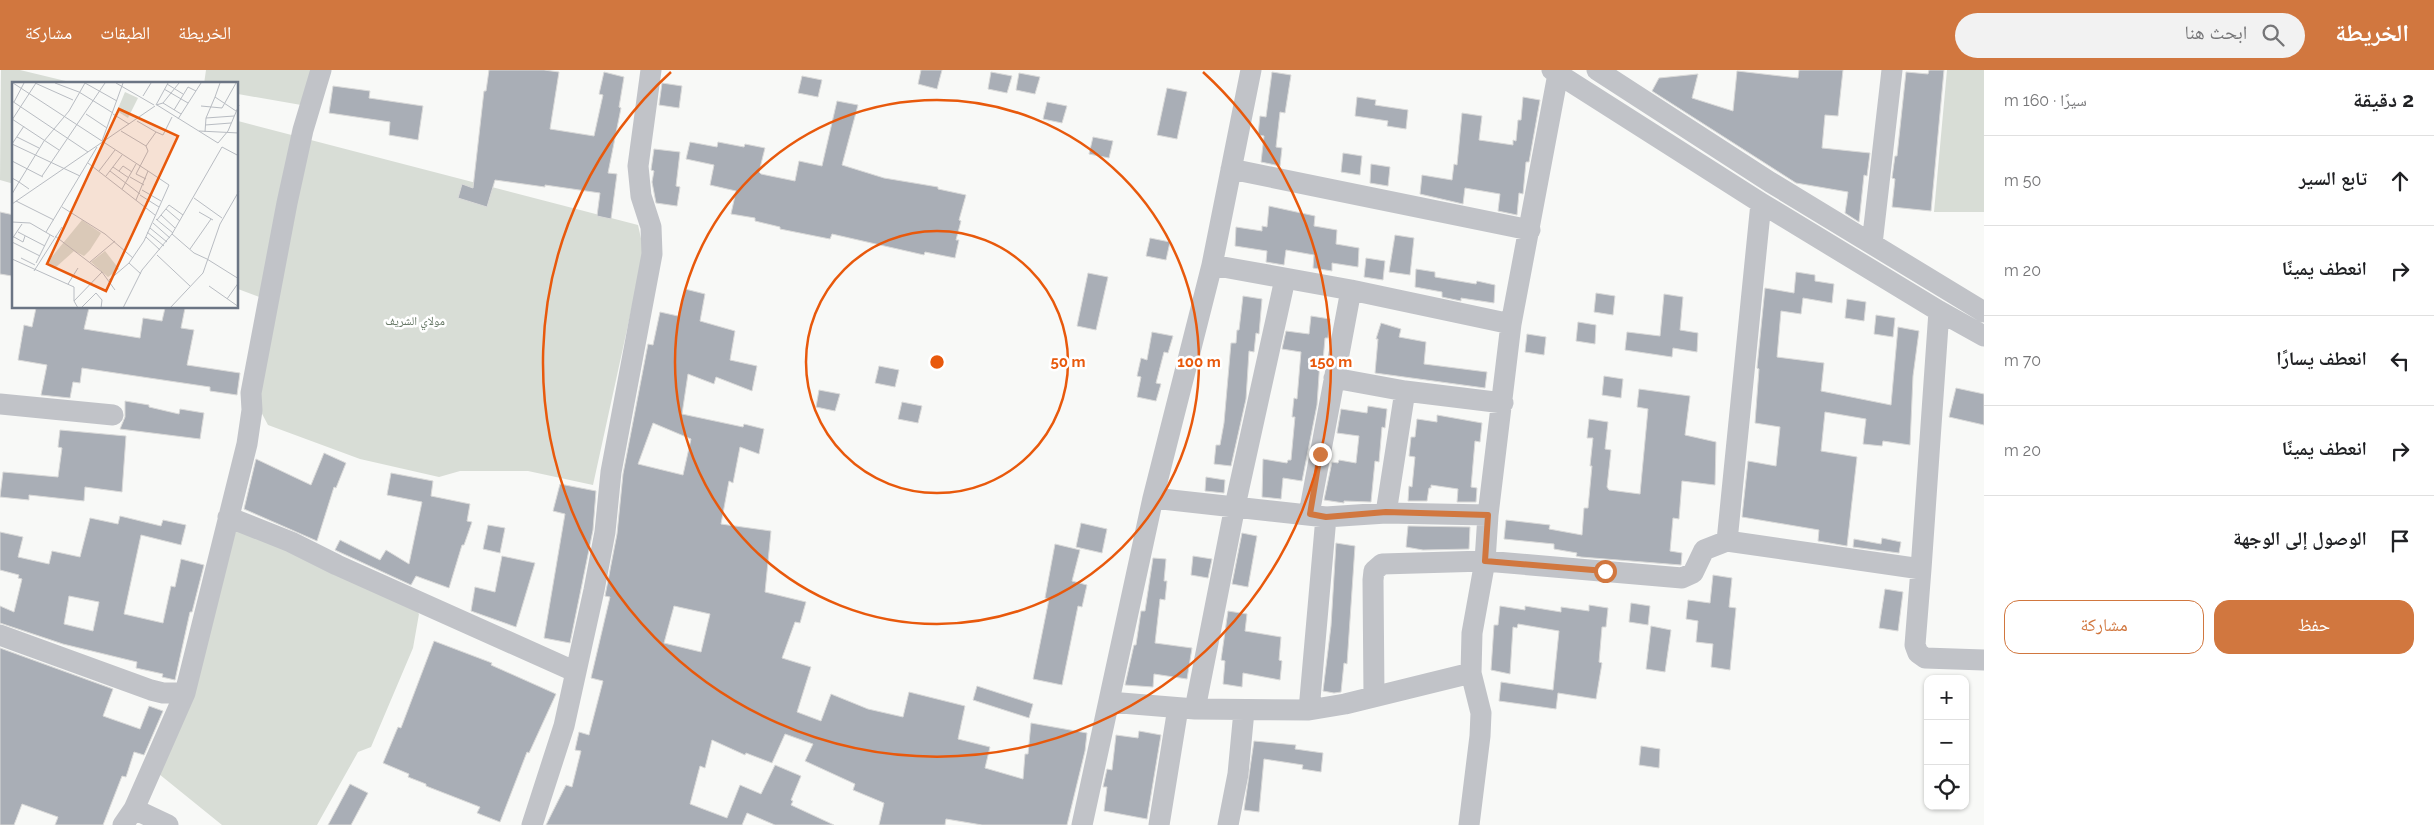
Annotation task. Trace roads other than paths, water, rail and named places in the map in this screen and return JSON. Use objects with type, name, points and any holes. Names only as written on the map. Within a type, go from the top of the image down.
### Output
[{"type":"street","points":[[168,825],[129,817],[185,693],[247,444],[252,410],[252,393],[287,203],[303,130],[321,70]]},
{"type":"street","points":[[532,825],[564,726],[576,672],[605,532],[610,472],[652,254],[651,227],[641,196],[638,166],[651,70]]},
{"type":"street","points":[[1082,825],[1153,498],[1212,265],[1250,70]]},
{"type":"street","points":[[1597,70],[1770,182],[1984,312]]},
{"type":"street","points":[[1872,244],[1892,70]]},
{"type":"street","points":[[1469,825],[1481,713],[1471,673],[1472,633],[1485,561],[1488,515],[1503,403],[1511,324],[1530,230],[1555,71],[1761,203],[1939,312],[1984,336]]},
{"type":"street","points":[[1231,169],[1530,230]]},
{"type":"street","points":[[1727,541],[1761,203]]},
{"type":"street","points":[[1212,265],[1350,290],[1511,324]]},
{"type":"street","points":[[1159,825],[1235,506],[1285,279]]},
{"type":"street","points":[[1309,710],[1318,515],[1334,378],[1350,290]]},
{"type":"street","points":[[1939,312],[1915,645],[1918,654],[1925,658],[1984,660]]},
{"type":"street","points":[[1334,378],[1405,391],[1503,403]]},
{"type":"street","points":[[1386,512],[1405,391]]},
{"type":"street","points":[[0,404],[113,415]]},
{"type":"street","points":[[1153,498],[1318,515],[1386,512],[1488,515]]},
{"type":"street","points":[[228,516],[291,542],[337,565],[576,672]]},
{"type":"street","points":[[1374,696],[1373,580],[1374,572],[1378,567],[1388,563],[1485,561],[1682,578],[1693,573],[1704,550],[1727,541],[1920,570]]},
{"type":"street","points":[[0,635],[151,690],[163,693],[185,693]]},
{"type":"street","points":[[1109,702],[1244,711],[1309,710],[1345,704],[1471,673]]},
{"type":"street","points":[[1228,825],[1238,774],[1244,711]]},
{"type":"park label","name":"مولاي الشريف","points":[[415,321]]}]
